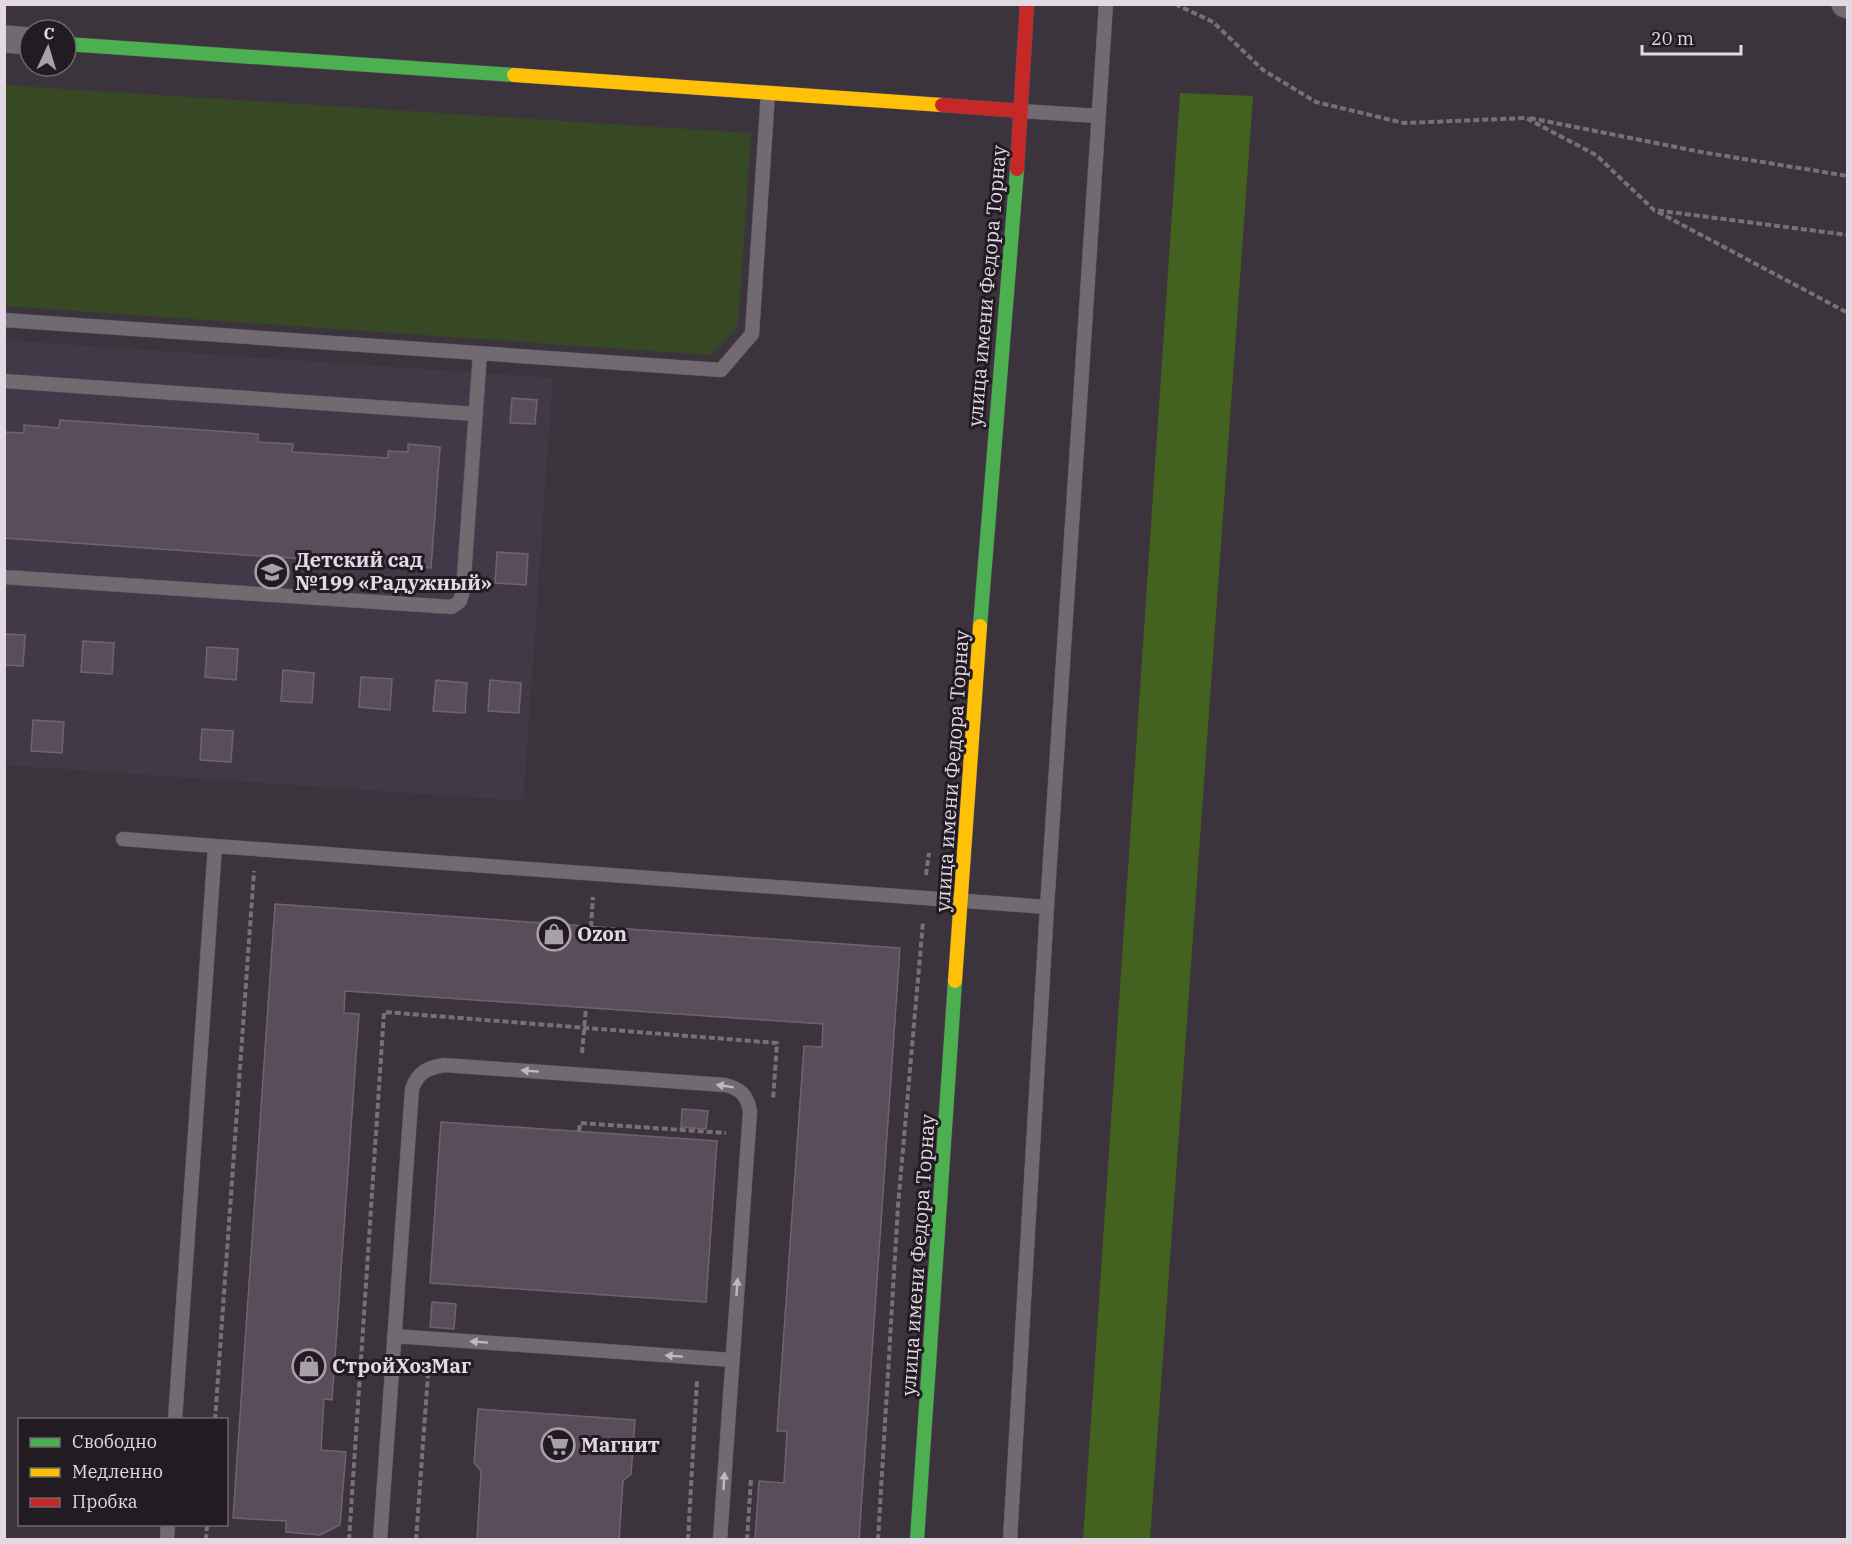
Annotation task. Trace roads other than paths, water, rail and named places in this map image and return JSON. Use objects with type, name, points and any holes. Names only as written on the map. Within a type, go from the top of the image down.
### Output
[{"type":"street","name":"улица имени Федора Торнау","points":[[917,1539],[963,901],[991,465],[1021,111],[1027,4]]},
{"type":"street","points":[[78,45],[1021,111]]},
{"type":"lane","points":[[1010,1539],[1047,907],[1106,4]]},
{"type":"lane","points":[[4,320],[721,370],[752,334],[768,93]]},
{"type":"lane","points":[[1021,111],[1098,116]]},
{"type":"lane","points":[[4,577],[452,607],[460,601],[463,591],[480,353]]},
{"type":"lane","points":[[4,381],[476,414]]},
{"type":"lane","points":[[123,839],[1047,907]]},
{"type":"lane","points":[[175,1418],[215,846]]},
{"type":"lane","points":[[380,1539],[412,1089],[416,1078],[428,1068],[444,1065],[725,1085],[739,1089],[748,1100],[748,1135],[720,1539]]},
{"type":"lane","points":[[394,1336],[732,1360]]},
{"type":"place","name":"Детский сад №199 «Радужный»","points":[[272,572]]},
{"type":"place","name":"Ozon","points":[[554,934]]},
{"type":"place","name":"СтройХозМаг","points":[[309,1366]]},
{"type":"place","name":"Магнит","points":[[558,1445]]}]
